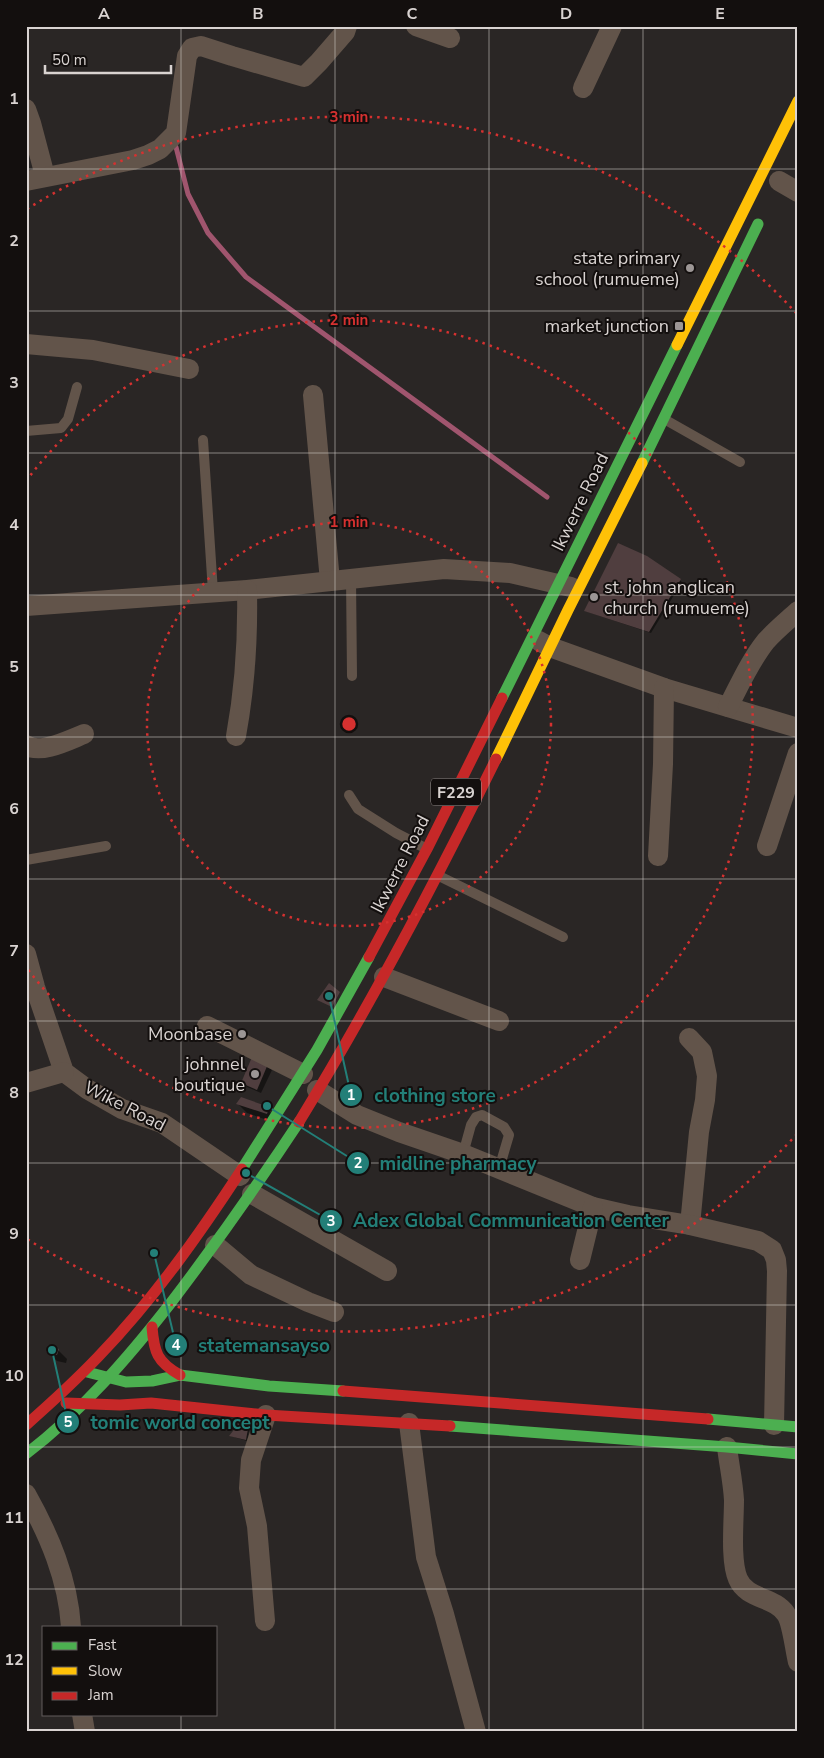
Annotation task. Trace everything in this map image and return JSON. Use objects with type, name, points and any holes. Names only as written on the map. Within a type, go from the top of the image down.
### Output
[{"type":"main road","name":"Ikwerre Road","points":[[26,1454],[84,1405],[108,1379],[152,1327],[215,1245],[252,1194],[384,977],[452,849],[550,647],[589,521],[798,101]]},
{"type":"main road","name":"Ikwerre Road","points":[[26,1425],[53,1402],[124,1331],[183,1256],[240,1176],[303,1074],[378,945],[428,849],[532,638],[569,587],[663,419],[762,215]]},
{"type":"main road","points":[[152,1327],[154,1347],[158,1358],[168,1369],[180,1375]]},
{"type":"main road","points":[[124,1331],[119,1350],[119,1366],[130,1389],[151,1403]]},
{"type":"main road","points":[[83,1371],[108,1379],[126,1382],[152,1381],[180,1375],[269,1386],[774,1424],[798,1428]]},
{"type":"main road","points":[[53,1402],[84,1405],[151,1403],[266,1415],[409,1423],[798,1454]]},
{"type":"street","points":[[26,109],[32,123],[36,179],[133,160],[160,149],[176,132],[187,56],[192,48],[201,46],[304,77],[319,62],[347,26]]},
{"type":"street","points":[[416,26],[450,38]]},
{"type":"street","points":[[583,88],[612,26]]},
{"type":"street","points":[[778,181],[798,192]]},
{"type":"street","points":[[26,344],[93,350],[189,369]]},
{"type":"street","points":[[313,395],[330,580]]},
{"type":"street","points":[[26,606],[247,590],[444,569],[510,573],[569,587]]},
{"type":"street","points":[[236,736],[244,686],[248,625],[247,590]]},
{"type":"street","points":[[728,707],[751,663],[765,642],[798,611]]},
{"type":"street","points":[[532,638],[550,647],[664,688],[798,728]]},
{"type":"street","points":[[658,856],[663,764],[664,688]]},
{"type":"street","points":[[26,745],[30,748],[41,750],[84,734]]},
{"type":"street","points":[[767,846],[798,753]]},
{"type":"street","name":"Wike Road","points":[[26,954],[64,1072],[87,1089],[122,1109],[162,1123],[240,1176]]},
{"type":"street","points":[[384,977],[499,1021]]},
{"type":"street","points":[[207,1026],[303,1074]]},
{"type":"street","points":[[689,1038],[702,1052],[707,1076],[699,1132],[690,1225]]},
{"type":"street","points":[[26,1083],[64,1072]]},
{"type":"street","points":[[317,1090],[357,1115],[463,1154],[592,1207],[690,1225],[758,1241],[772,1250],[776,1260],[777,1271],[774,1424]]},
{"type":"street","points":[[252,1194],[387,1271]]},
{"type":"street","points":[[580,1260],[592,1207]]},
{"type":"street","points":[[215,1245],[251,1275],[334,1312]]},
{"type":"street","points":[[266,1415],[251,1460],[249,1488],[257,1526],[266,1621]]},
{"type":"street","points":[[409,1423],[426,1556],[476,1732]]},
{"type":"street","points":[[726,1447],[734,1498],[734,1558],[737,1577],[749,1593],[780,1606],[787,1615],[798,1662]]},
{"type":"street","points":[[26,1494],[52,1546],[65,1583],[71,1626]]},
{"type":"street","points":[[82,1716],[85,1732]]},
{"type":"lane","points":[[26,431],[62,428],[68,419],[77,387]]},
{"type":"lane","points":[[663,419],[740,462]]},
{"type":"lane","points":[[203,440],[213,592]]},
{"type":"lane","points":[[351,578],[352,676]]},
{"type":"lane","points":[[349,795],[358,809],[396,833],[428,849]]},
{"type":"lane","points":[[26,860],[106,846]]},
{"type":"lane","points":[[438,875],[563,938]]},
{"type":"lane","points":[[463,1154],[471,1125],[476,1117],[482,1115],[504,1127],[509,1135],[499,1169]]},
{"type":"building","name":"st. john anglican church (rumueme)","points":[[618,543],[647,556],[681,579],[649,632],[584,611]]},
{"type":"building","points":[[329,983],[340,992],[332,1007],[317,1000]]},
{"type":"building","name":"johnnel boutique","points":[[252,1057],[268,1064],[257,1090],[241,1083]]},
{"type":"building","points":[[241,1097],[269,1107],[267,1114],[236,1104]]},
{"type":"building","points":[[48,1345],[59,1349],[57,1355],[46,1352]]},
{"type":"building","points":[[240,1422],[249,1423],[246,1440],[229,1436]]},
{"type":"waterway","points":[[176,147],[188,194],[208,233],[246,277],[547,497]]},
{"type":"traffic: fast","points":[[642,463],[758,224]]},
{"type":"traffic: fast","points":[[502,698],[677,345]]},
{"type":"traffic: fast","points":[[242,1169],[317,1050],[369,957]]},
{"type":"traffic: fast","points":[[26,1454],[85,1402],[137,1345],[220,1237],[299,1122]]},
{"type":"traffic: fast","points":[[87,1372],[126,1382],[152,1381],[180,1375],[269,1386],[343,1391]]},
{"type":"traffic: fast","points":[[708,1419],[798,1427]]},
{"type":"traffic: fast","points":[[450,1426],[798,1454]]},
{"type":"traffic: slow","points":[[677,345],[798,101]]},
{"type":"traffic: slow","points":[[496,759],[642,463]]},
{"type":"traffic: jam","points":[[369,957],[427,849],[502,698]]},
{"type":"traffic: jam","points":[[299,1122],[352,1033],[402,943],[496,759]]},
{"type":"traffic: jam","points":[[26,1425],[63,1392],[138,1313],[192,1242],[242,1169]]},
{"type":"traffic: jam","points":[[152,1327],[158,1355],[166,1366],[180,1375]]},
{"type":"traffic: jam","points":[[343,1391],[708,1419]]},
{"type":"traffic: jam","points":[[66,1403],[120,1405],[151,1403],[266,1415],[450,1426]]},
{"type":"place","name":"state primary school (rumueme)","points":[[690,268]]},
{"type":"place","name":"market junction","points":[[679,326]]},
{"type":"place","name":"st. john anglican church (rumueme)","points":[[594,597]]},
{"type":"place","name":"clothing store","points":[[329,996]]},
{"type":"place","name":"Moonbase","points":[[242,1034]]},
{"type":"place","name":"johnnel boutique","points":[[255,1074]]},
{"type":"place","name":"midline pharmacy","points":[[267,1106]]},
{"type":"place","name":"Adex Global Communication Center","points":[[246,1173]]},
{"type":"place","name":"statemansayso","points":[[154,1253]]},
{"type":"place","name":"tomic world concept","points":[[52,1350]]}]
